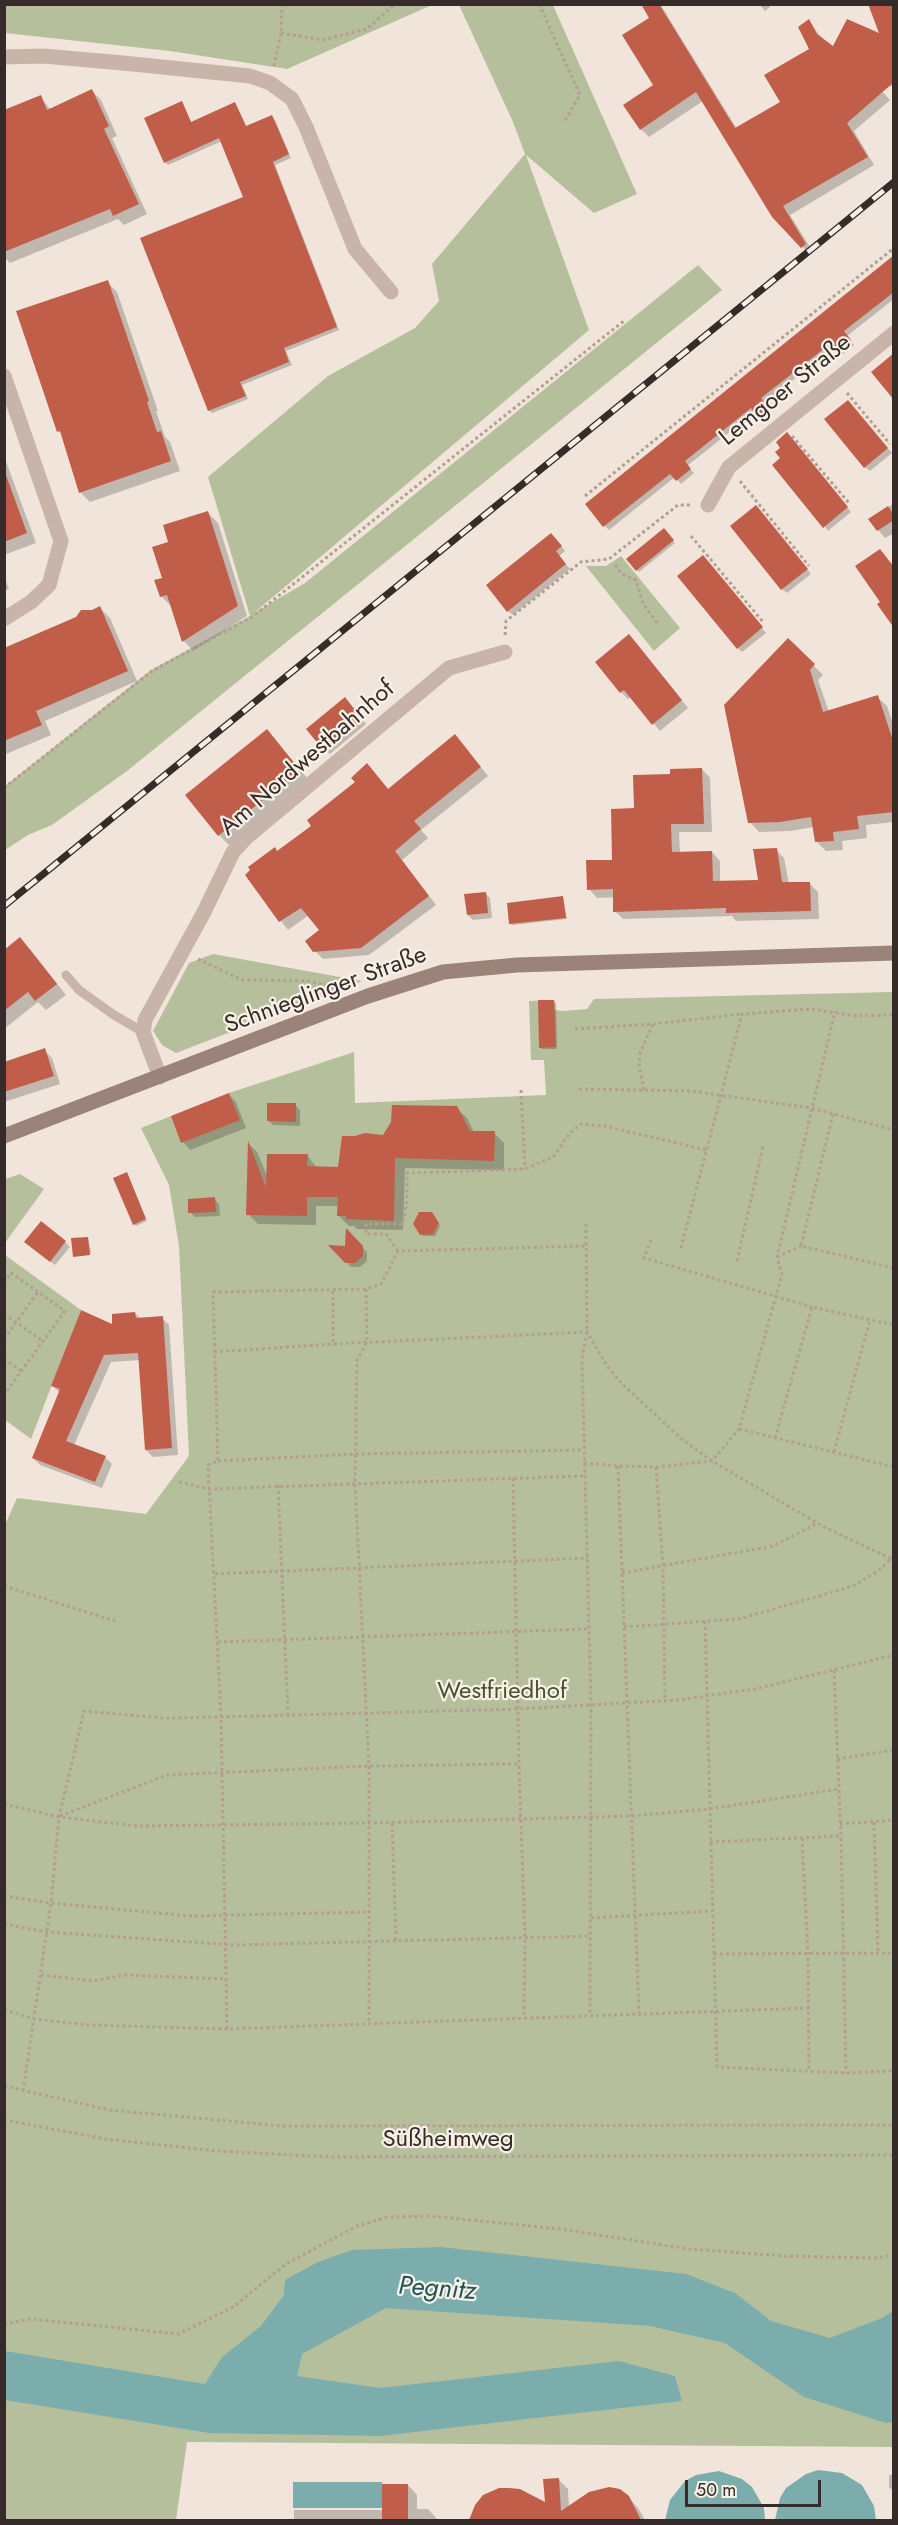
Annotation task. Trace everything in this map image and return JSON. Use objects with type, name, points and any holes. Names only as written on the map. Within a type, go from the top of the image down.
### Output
[{"type":"main road","name":"Schnieglinger Straße","points":[[4,1136],[422,977],[481,967],[894,953]]},
{"type":"street","points":[[4,57],[43,56],[100,61],[250,76],[270,83],[291,99],[306,127],[355,249],[391,292]]},
{"type":"street","name":"Lemgoer Straße","points":[[708,505],[729,467],[894,333]]},
{"type":"street","points":[[4,376],[61,541],[49,585],[31,602],[4,620]]},
{"type":"street","name":"Am Nordwestbahnhof","points":[[143,1032],[145,1020],[228,861],[247,837],[449,668],[505,652]]},
{"type":"street","points":[[143,1032],[160,1077]]},
{"type":"lane","points":[[66,975],[88,996],[143,1032]]},
{"type":"path","points":[[270,83],[281,33],[282,4]]},
{"type":"path","points":[[281,33],[322,40],[367,29],[395,4]]},
{"type":"path","points":[[539,4],[580,95],[564,122]]},
{"type":"path","points":[[585,496],[894,248]]},
{"type":"path","points":[[4,788],[152,671],[252,617],[625,320]]},
{"type":"path","points":[[837,380],[890,444]]},
{"type":"path","points":[[782,424],[849,503]]},
{"type":"path","points":[[729,467],[809,566]]},
{"type":"path","points":[[505,652],[506,621],[581,562],[609,559],[678,505],[708,505]]},
{"type":"path","points":[[691,536],[762,622]]},
{"type":"path","points":[[615,565],[622,574],[636,580],[643,604],[658,624]]},
{"type":"path","points":[[182,952],[242,980],[308,981],[368,996]]},
{"type":"path","points":[[575,1029],[811,1009],[856,1016],[894,1015]]},
{"type":"path","points":[[584,1463],[656,1467],[712,1461],[740,1429],[782,1274],[777,1257],[835,1011]]},
{"type":"path","points":[[681,1248],[742,1014]]},
{"type":"path","points":[[644,1090],[639,1066],[640,1053],[653,1024]]},
{"type":"path","points":[[579,1089],[691,1091],[811,1108],[894,1130]]},
{"type":"path","points":[[521,1090],[525,1169]]},
{"type":"path","points":[[801,1246],[832,1114]]},
{"type":"path","points":[[398,1251],[386,1234],[366,1234],[366,1224],[403,1224],[407,1201],[407,1173],[525,1169],[553,1157],[570,1133],[581,1124],[605,1126],[706,1150]]},
{"type":"path","points":[[737,1261],[763,1146]]},
{"type":"path","points":[[586,1224],[587,1332],[582,1358],[591,1705],[590,2015]]},
{"type":"path","points":[[651,1240],[644,1258],[776,1298],[894,1325]]},
{"type":"path","points":[[398,1251],[586,1246]]},
{"type":"path","points":[[777,1257],[801,1246],[894,1268]]},
{"type":"path","points":[[218,1461],[213,1292],[333,1291],[366,1288],[381,1284],[398,1251]]},
{"type":"path","points":[[4,1282],[11,1273],[65,1311],[4,1395]]},
{"type":"path","points":[[366,1288],[367,1342],[357,1360],[355,1482],[369,1766],[369,2024]]},
{"type":"path","points":[[333,1291],[333,1344]]},
{"type":"path","points":[[4,1339],[38,1292]]},
{"type":"path","points":[[775,1438],[812,1307]]},
{"type":"path","points":[[4,1314],[43,1341]]},
{"type":"path","points":[[834,1452],[870,1320]]},
{"type":"path","points":[[214,1352],[587,1332]]},
{"type":"path","points":[[587,1332],[608,1367],[640,1402],[683,1440],[712,1461],[818,1523],[893,1558],[878,1571],[853,1586],[739,1619],[624,1627]]},
{"type":"path","points":[[4,1359],[22,1371]]},
{"type":"path","points":[[740,1429],[894,1467]]},
{"type":"path","points":[[227,2029],[221,1717],[208,1465],[218,1461],[356,1454],[583,1450]]},
{"type":"path","points":[[618,1466],[639,2013]]},
{"type":"path","points":[[656,1467],[663,1565],[665,1701]]},
{"type":"path","points":[[179,1482],[209,1489],[355,1482],[584,1476]]},
{"type":"path","points":[[513,1478],[525,1938],[524,2017]]},
{"type":"path","points":[[278,1485],[288,1715]]},
{"type":"path","points":[[622,1573],[773,1546],[818,1523]]},
{"type":"path","points":[[214,1574],[588,1558]]},
{"type":"path","points":[[4,1586],[115,1621]]},
{"type":"path","points":[[705,1621],[717,2067],[846,2073],[894,2071]]},
{"type":"path","points":[[218,1642],[588,1629]]},
{"type":"path","points":[[22,2091],[35,2019],[51,1903],[59,1817],[84,1711],[162,1718],[221,1717],[518,1709],[665,1701],[755,1689],[894,1655]]},
{"type":"path","points":[[834,1670],[841,1836],[846,2073]]},
{"type":"path","points":[[837,1759],[894,1750]]},
{"type":"path","points":[[59,1817],[167,1775],[369,1766],[519,1764]]},
{"type":"path","points":[[4,1804],[59,1817],[137,1826],[392,1823],[632,1816],[709,1809],[839,1789]]},
{"type":"path","points":[[840,1824],[894,1820]]},
{"type":"path","points":[[874,1822],[878,1953]]},
{"type":"path","points":[[392,1823],[396,1941]]},
{"type":"path","points":[[710,1842],[841,1836]]},
{"type":"path","points":[[802,1838],[808,1953],[808,2071]]},
{"type":"path","points":[[4,1896],[51,1903],[191,1916],[369,1912]]},
{"type":"path","points":[[591,1918],[712,1911]]},
{"type":"path","points":[[4,1924],[47,1932],[226,1945],[591,1936]]},
{"type":"path","points":[[714,1954],[894,1953]]},
{"type":"path","points":[[41,1976],[93,1981],[125,1975],[226,1979]]},
{"type":"path","points":[[4,2010],[35,2019],[90,2025],[227,2029],[808,2008]]},
{"type":"path","points":[[4,2086],[110,2110],[282,2126],[894,2125]]},
{"type":"path","name":"Süßheimweg","points":[[4,2120],[106,2139],[150,2144],[217,2151],[332,2157],[894,2155]]},
{"type":"path","points":[[4,2325],[31,2319],[178,2334],[233,2307],[286,2264],[357,2226],[388,2217],[430,2216],[549,2228],[689,2249],[783,2256],[876,2258],[894,2254]]},
{"type":"green space","points":[[5,4],[432,5],[287,69],[170,51],[5,33]]},
{"type":"green space","points":[[459,5],[553,5],[637,194],[594,213],[526,155],[589,330],[254,613],[305,583],[698,265],[722,290],[127,771],[52,825],[28,835],[5,850],[5,786],[151,670],[250,616],[208,477],[328,376],[415,328],[439,301],[432,264],[525,154],[513,122]]},
{"type":"green space","points":[[621,556],[680,628],[654,651],[586,566],[606,566]]},
{"type":"green space","points":[[213,954],[362,981],[176,1053],[162,1045],[153,1031],[189,963]]},
{"type":"green space","name":"Westfriedhof","points":[[893,992],[893,2447],[187,2442],[176,2520],[5,2520],[5,1525],[17,1498],[146,1514],[189,1456],[179,1246],[169,1185],[141,1128],[229,1093],[354,1052],[355,1103],[546,1095],[544,1060],[531,1060],[529,1001],[554,1000],[555,1010],[562,1011],[587,1009],[594,999]]},
{"type":"green space","points":[[20,1174],[44,1189],[5,1243],[5,1179]]},
{"type":"green space","points":[[5,1255],[81,1310],[31,1439],[5,1420]]},
{"type":"water","name":"Pegnitz","points":[[441,2247],[686,2274],[735,2293],[771,2321],[830,2338],[882,2318],[893,2311],[893,2422],[886,2423],[804,2397],[725,2343],[650,2326],[386,2308],[302,2354],[297,2376],[380,2388],[619,2361],[675,2376],[682,2401],[380,2436],[209,2433],[5,2400],[5,2351],[205,2384],[222,2357],[261,2326],[284,2295],[285,2280],[318,2262],[352,2250]]},
{"type":"water","points":[[818,2470],[842,2473],[862,2485],[874,2506],[876,2520],[775,2520],[780,2498],[786,2488],[806,2474]]},
{"type":"water","points":[[719,2471],[742,2479],[752,2487],[764,2508],[765,2520],[665,2520],[670,2500],[685,2481],[696,2475]]},
{"type":"water","points":[[293,2482],[382,2482],[382,2508],[293,2508]]},
{"type":"building","points":[[641,4],[659,4],[735,128],[780,102],[764,75],[809,49],[798,27],[809,19],[817,34],[833,46],[847,19],[879,33],[868,4],[894,4],[894,82],[847,123],[868,157],[783,206],[806,244],[801,248],[772,217],[696,92],[640,130],[623,105],[653,85],[622,35],[649,18]]},
{"type":"building","points":[[92,89],[109,126],[104,129],[139,204],[113,216],[110,209],[4,252],[4,110],[41,95],[47,110]]},
{"type":"building","points":[[182,101],[191,122],[235,102],[246,126],[272,115],[289,154],[273,162],[337,327],[284,348],[289,362],[240,382],[246,396],[208,411],[140,238],[243,197],[219,138],[164,163],[144,118]]},
{"type":"building","points":[[894,255],[894,292],[844,331],[851,340],[836,352],[830,344],[761,398],[769,408],[762,414],[758,417],[751,408],[685,461],[691,469],[676,481],[670,474],[603,527],[585,504]]},
{"type":"building","points":[[108,280],[149,401],[147,402],[157,432],[161,431],[171,461],[79,493],[60,431],[57,432],[16,311]]},
{"type":"building","points":[[894,353],[894,400],[871,372]]},
{"type":"building","points":[[848,400],[888,448],[864,468],[824,419]]},
{"type":"building","points":[[787,432],[848,507],[823,528],[772,465],[780,458],[775,452],[780,448],[776,442]]},
{"type":"building","points":[[6,475],[27,533],[4,542],[4,476]]},
{"type":"building","points":[[756,505],[808,569],[781,590],[730,526]]},
{"type":"building","points":[[888,506],[894,515],[894,520],[877,531],[868,519]]},
{"type":"building","points":[[208,511],[238,606],[182,642],[167,595],[160,597],[154,580],[162,578],[152,547],[168,542],[163,525]]},
{"type":"building","points":[[664,528],[674,540],[636,571],[626,559]]},
{"type":"building","points":[[551,533],[562,546],[556,551],[566,564],[507,612],[486,585]]},
{"type":"building","points":[[880,549],[894,567],[894,628],[877,604],[880,602],[855,566]]},
{"type":"building","points":[[703,555],[763,627],[737,649],[677,576]]},
{"type":"building","points":[[100,606],[128,671],[36,711],[42,725],[4,741],[4,648],[76,617],[81,610],[92,610]]},
{"type":"building","points":[[629,634],[682,700],[652,725],[624,690],[620,693],[595,662]]},
{"type":"building","points":[[788,638],[815,664],[810,670],[823,712],[878,695],[894,744],[894,812],[857,816],[859,829],[833,832],[834,841],[815,842],[811,817],[780,822],[748,823],[724,705]]},
{"type":"building","points":[[345,697],[362,719],[324,751],[306,729]]},
{"type":"building","points":[[267,729],[300,770],[218,836],[185,795]]},
{"type":"building","points":[[455,734],[481,767],[414,821],[421,829],[395,851],[429,896],[361,948],[313,952],[305,941],[319,930],[301,908],[279,922],[245,875],[250,870],[248,867],[275,847],[277,851],[311,826],[307,820],[355,782],[351,778],[367,763],[388,789]]},
{"type":"building","points":[[702,768],[704,824],[671,824],[672,852],[712,851],[713,881],[758,880],[753,849],[777,848],[782,882],[810,882],[811,911],[726,913],[726,908],[613,912],[613,889],[587,890],[586,860],[612,860],[611,809],[634,808],[633,775],[670,774],[670,769]]},
{"type":"building","points":[[486,892],[488,913],[467,915],[464,894]]},
{"type":"building","points":[[563,896],[566,918],[509,924],[507,903]]},
{"type":"building","points":[[20,937],[57,984],[35,1001],[28,992],[4,1011],[4,950]]},
{"type":"building","points":[[538,1000],[554,1000],[556,1047],[539,1048]]},
{"type":"building","points":[[45,1048],[54,1076],[4,1092],[4,1062]]},
{"type":"building","points":[[229,1093],[240,1120],[181,1143],[171,1116]]},
{"type":"building","points":[[267,1103],[296,1103],[296,1122],[267,1121]]},
{"type":"building","points":[[392,1105],[457,1106],[470,1131],[495,1131],[494,1161],[395,1158],[394,1221],[346,1219],[346,1216],[337,1216],[338,1197],[307,1197],[307,1216],[246,1215],[248,1141],[266,1187],[267,1154],[308,1154],[307,1166],[338,1167],[342,1136],[365,1133],[383,1135],[391,1122]]},
{"type":"building","points":[[127,1172],[146,1219],[133,1225],[113,1178]]},
{"type":"building","points":[[215,1197],[216,1212],[188,1213],[188,1199]]},
{"type":"building","points":[[419,1212],[432,1212],[439,1223],[433,1234],[420,1235],[413,1224]]},
{"type":"building","points":[[41,1221],[66,1241],[50,1262],[24,1242]]},
{"type":"building","points":[[346,1228],[363,1246],[363,1256],[355,1263],[345,1263],[328,1245],[345,1246]]},
{"type":"building","points":[[88,1237],[90,1255],[73,1257],[71,1238]]},
{"type":"building","points":[[81,1310],[112,1324],[112,1314],[135,1312],[136,1318],[163,1316],[172,1448],[145,1450],[138,1353],[104,1355],[66,1441],[106,1456],[95,1482],[32,1458],[60,1389],[51,1386]]},
{"type":"building","points":[[559,2478],[561,2511],[589,2492],[609,2487],[620,2489],[629,2496],[641,2520],[469,2520],[475,2505],[483,2495],[499,2488],[520,2489],[545,2502],[543,2479]]},
{"type":"building","points":[[382,2484],[408,2484],[408,2520],[382,2520]]},
{"type":"railway","points":[[4,906],[894,182]]}]
